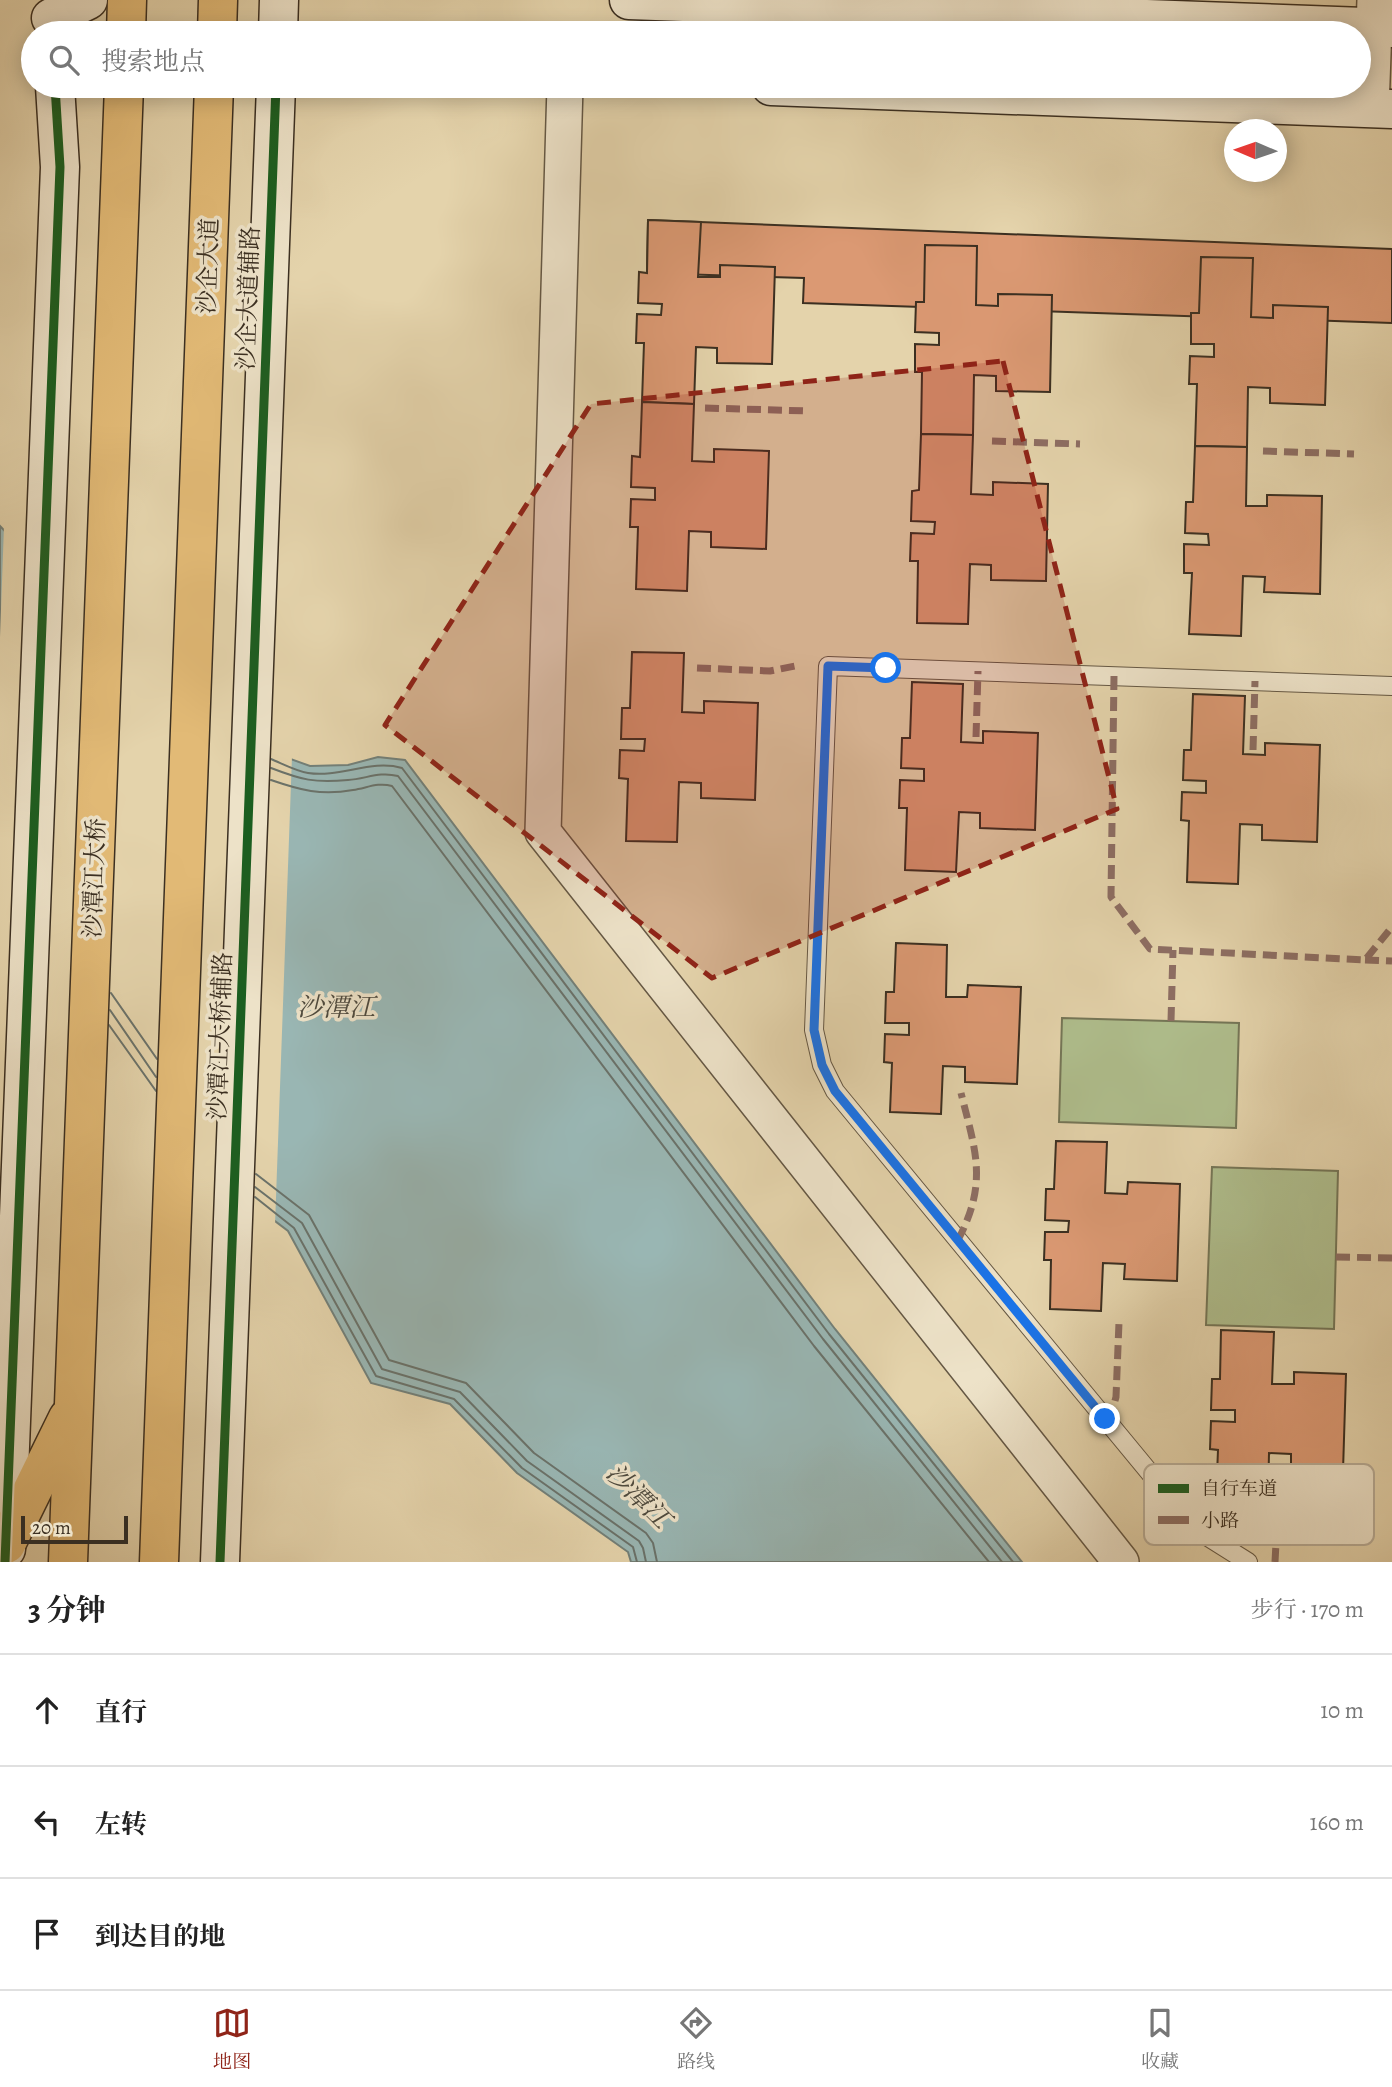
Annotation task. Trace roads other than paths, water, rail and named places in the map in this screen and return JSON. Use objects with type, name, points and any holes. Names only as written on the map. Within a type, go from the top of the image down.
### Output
[{"type":"highway","points":[[126,21],[127,0]]},
{"type":"highway","points":[[217,21],[218,0]]},
{"type":"highway","name":"沙潭江大桥","points":[[74,1407],[124,98]]},
{"type":"highway","name":"沙企大道","points":[[159,1562],[214,98]]},
{"type":"highway","points":[[5,1553],[74,1407]]},
{"type":"highway","points":[[68,1562],[74,1407]]},
{"type":"street","points":[[58,21],[88,0]]},
{"type":"street","points":[[278,21],[279,0]]},
{"type":"street","points":[[629,0],[1380,19],[1381,109],[1089,98]]},
{"type":"street","points":[[5,1553],[60,167],[56,98]]},
{"type":"street","name":"沙企大道辅路","points":[[260,512],[276,98]]},
{"type":"street","points":[[565,98],[544,832],[1121,1562]]},
{"type":"street","name":"沙潭江大桥辅路","points":[[220,1562],[260,512]]},
{"type":"lane","points":[[1144,1466],[835,1091],[822,1065],[814,1030],[828,666],[1392,686]]},
{"type":"lane","points":[[1221,1545],[1248,1562]]},
{"type":"water","name":"沙潭江","points":[[0,526],[154,689],[230,737],[310,766],[348,765],[378,757],[405,760],[835,1329],[1022,1562],[631,1562],[628,1552],[517,1473],[450,1404],[371,1383],[288,1231],[196,1161],[49,950],[0,915]]}]
